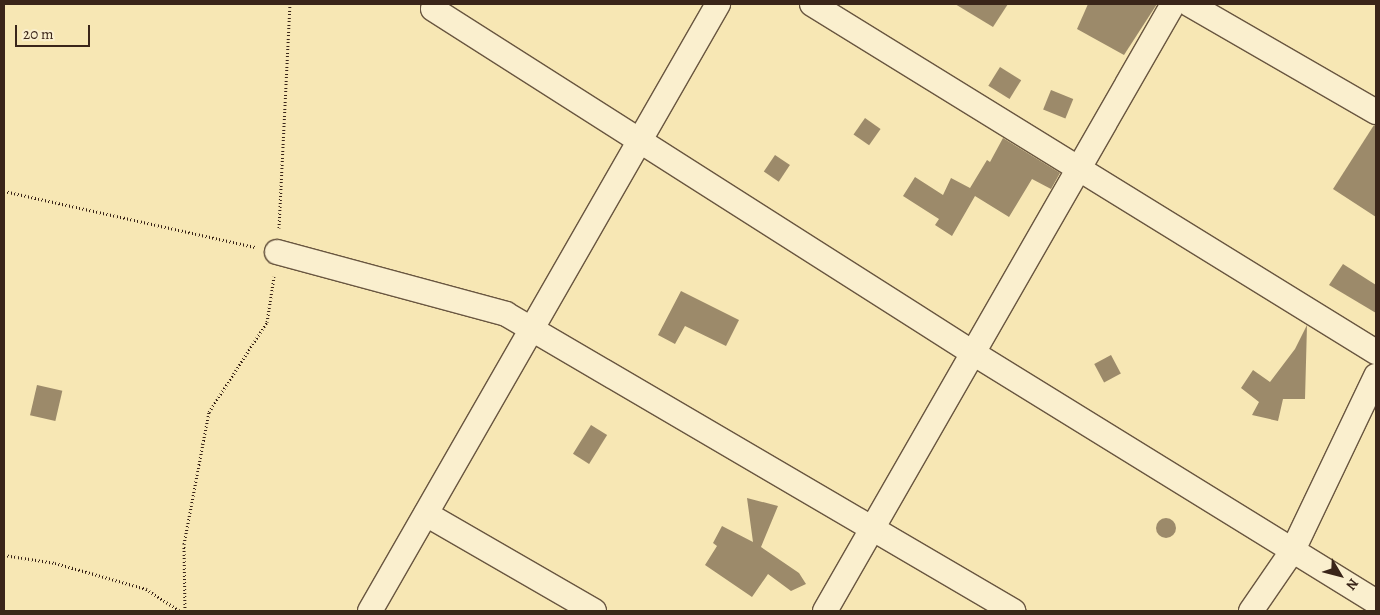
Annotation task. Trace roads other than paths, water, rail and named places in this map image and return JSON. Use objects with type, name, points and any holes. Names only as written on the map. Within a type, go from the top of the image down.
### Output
[{"type":"street","points":[[370,611],[642,140],[718,4]]},
{"type":"street","points":[[812,4],[1078,170],[1376,352]]},
{"type":"street","points":[[825,611],[1173,4]]},
{"type":"street","points":[[1189,4],[1376,112]]},
{"type":"street","points":[[433,8],[973,353],[1376,602]]},
{"type":"street","points":[[277,252],[506,314],[874,527],[1012,611]]},
{"type":"street","points":[[1251,611],[1293,550],[1376,376]]},
{"type":"street","points":[[426,514],[594,611]]}]
